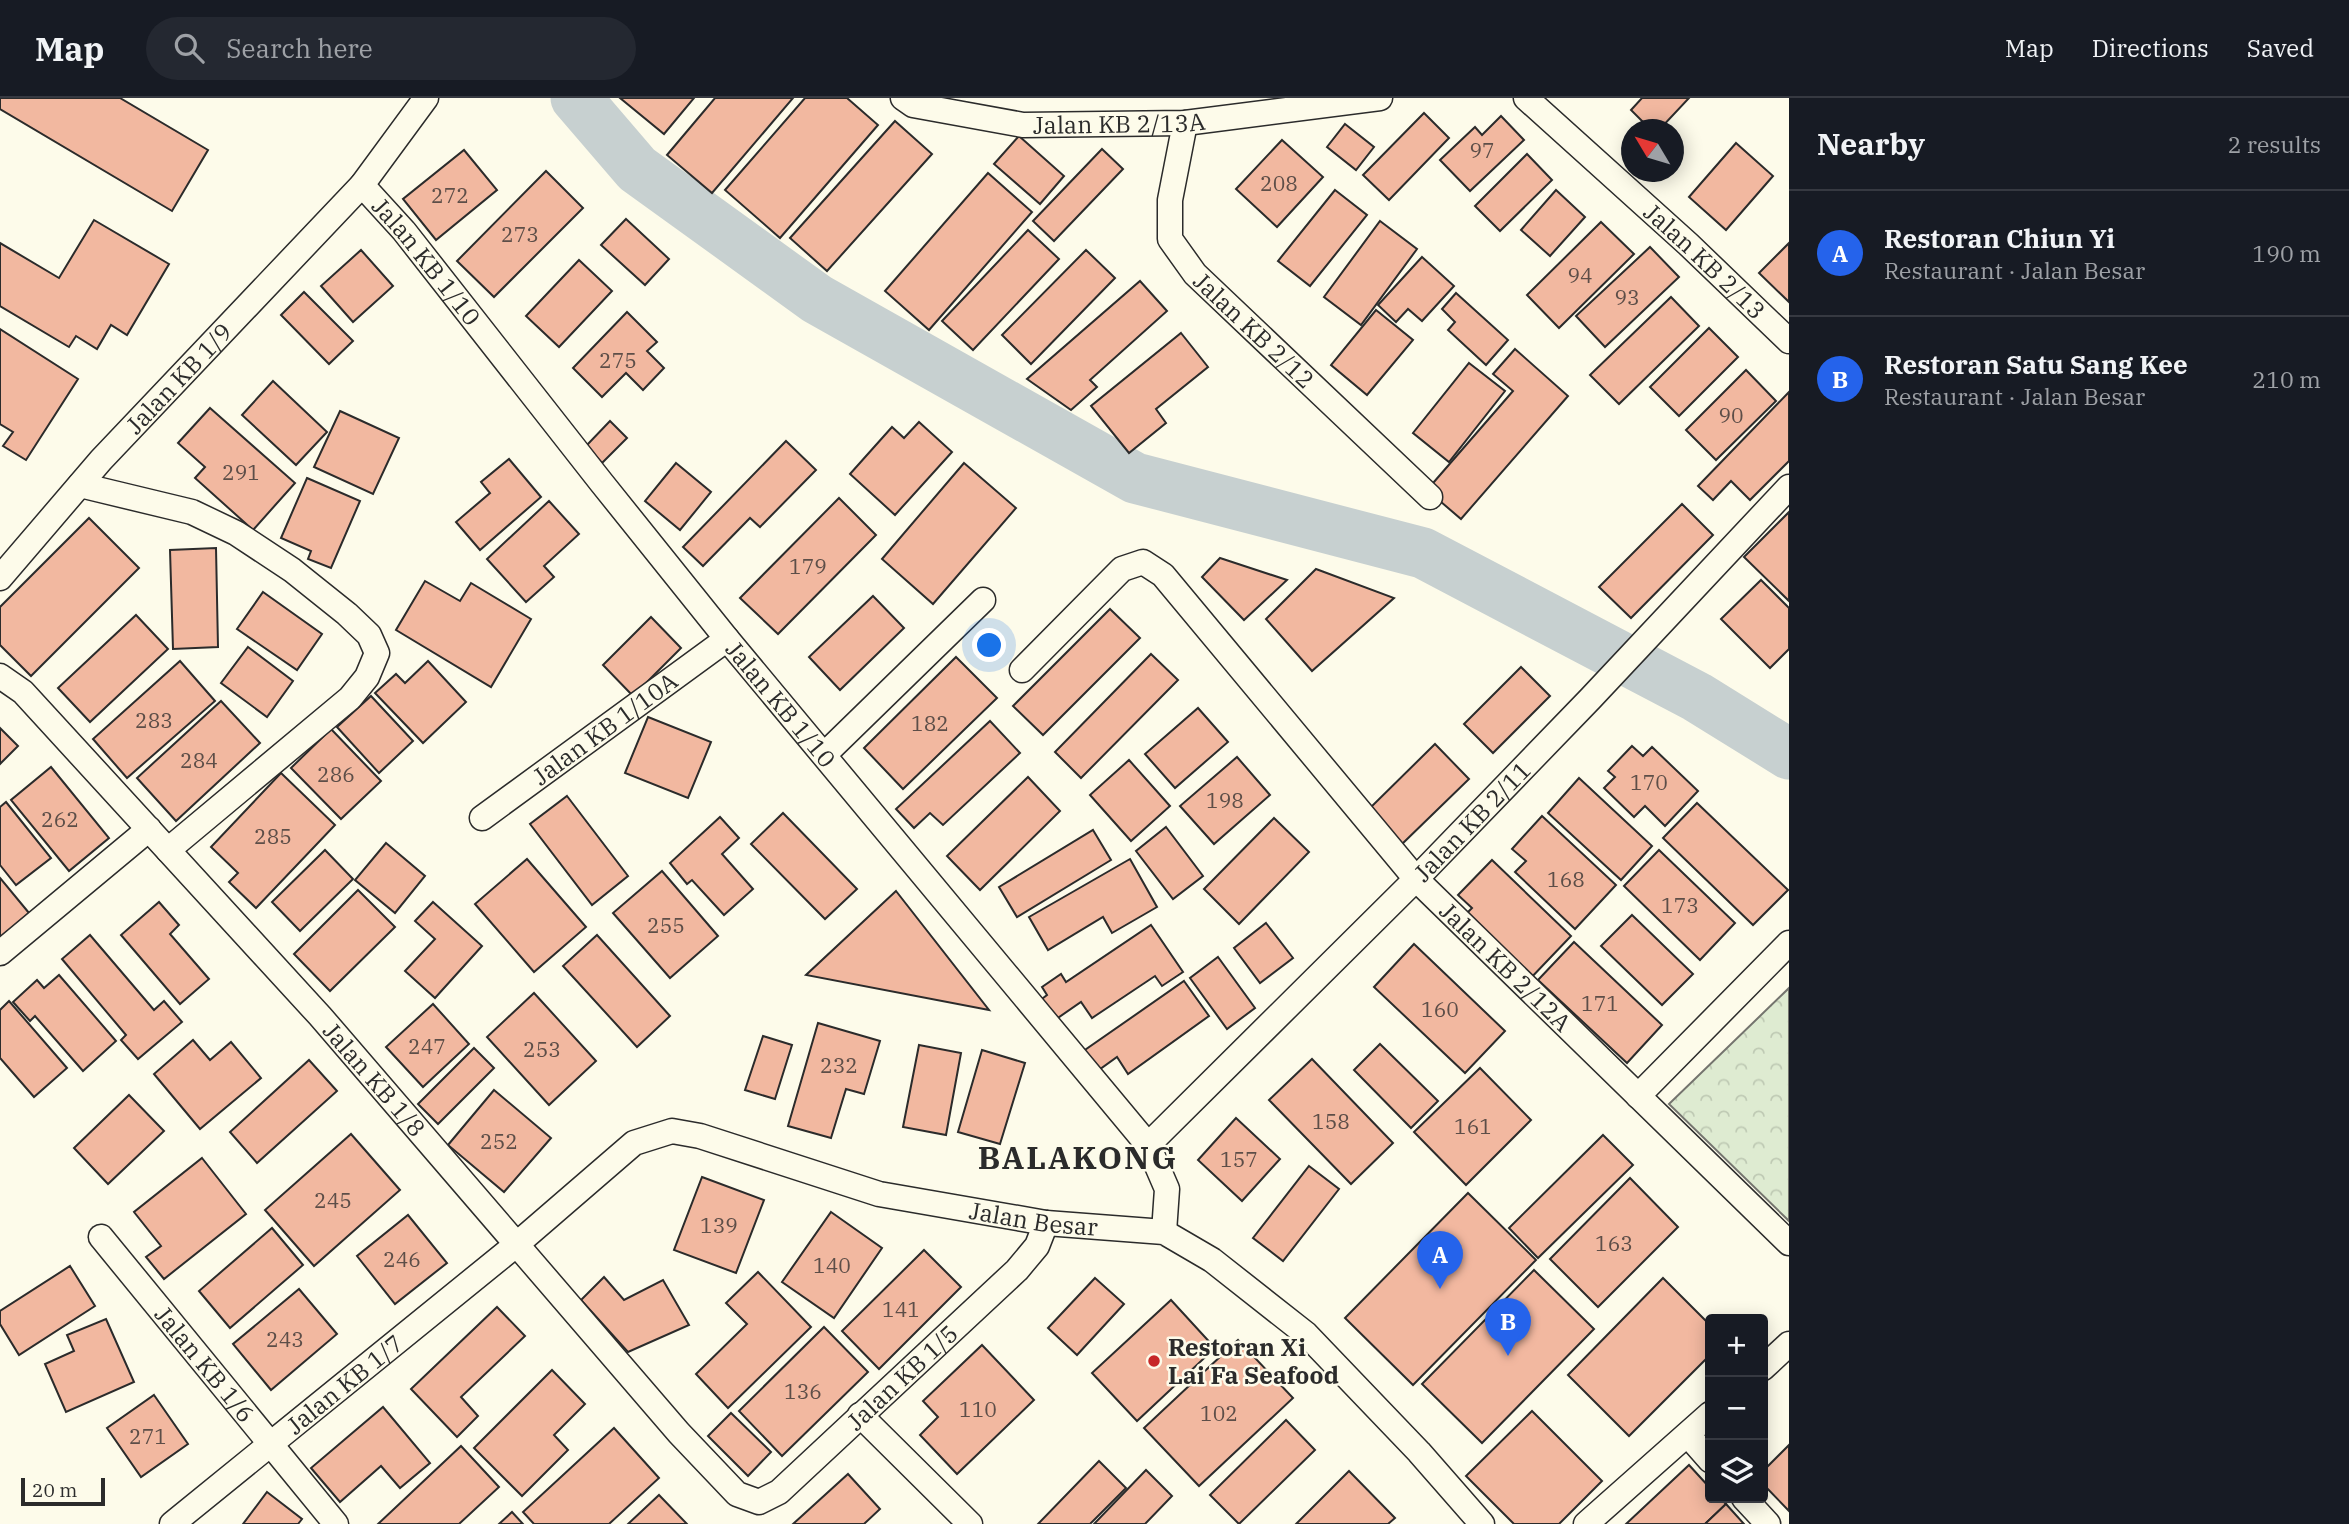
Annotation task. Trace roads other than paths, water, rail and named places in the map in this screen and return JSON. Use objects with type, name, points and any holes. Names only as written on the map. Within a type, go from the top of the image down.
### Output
[{"type":"street","name":"Jalan KB 1/9","points":[[0,578],[80,485],[362,185],[426,98]]},
{"type":"street","name":"Jalan KB 2/13A","points":[[903,98],[913,105],[1023,125],[1185,123],[1380,98]]},
{"type":"street","name":"Jalan KB 2/13","points":[[1526,98],[1688,244],[1789,341]]},
{"type":"street","name":"Jalan KB 2/12","points":[[1185,123],[1170,200],[1170,239],[1195,274],[1430,497]]},
{"type":"street","name":"Jalan KB 1/10","points":[[362,185],[404,231],[558,429],[727,639],[1148,1145],[1167,1189],[1164,1232]]},
{"type":"street","points":[[80,485],[192,512],[236,533],[292,570],[347,614],[369,635],[377,653],[367,677],[350,698],[168,850]]},
{"type":"street","name":"Jalan KB 2/11","points":[[1148,1145],[1416,879],[1789,487]]},
{"type":"street","name":"Jalan KB 2/12A","points":[[1022,670],[1122,569],[1143,562],[1163,575],[1416,879],[1789,1243]]},
{"type":"street","points":[[825,754],[983,600]]},
{"type":"street","name":"Jalan KB 1/10A","points":[[482,818],[727,639]]},
{"type":"street","name":"Jalan KB 1/8","points":[[0,676],[23,692],[320,1016],[679,1433],[751,1507]]},
{"type":"street","points":[[0,953],[149,829]]},
{"type":"street","points":[[1637,1096],[1789,943]]},
{"type":"street","name":"Jalan Besar","points":[[517,1244],[634,1143],[672,1131],[700,1136],[879,1194],[1046,1223],[1164,1232],[1212,1260],[1306,1334],[1419,1452],[1482,1524]]},
{"type":"street","name":"Jalan KB 1/5","points":[[751,1507],[779,1492],[1017,1270],[1037,1246],[1046,1223]]},
{"type":"street","name":"Jalan KB 1/6","points":[[101,1237],[336,1524]]},
{"type":"street","name":"Jalan KB 1/7","points":[[172,1524],[517,1244]]},
{"type":"street","points":[[1768,1363],[1789,1344]]},
{"type":"street","points":[[860,1415],[970,1524]]},
{"type":"street","points":[[1586,1524],[1705,1419]]},
{"type":"street","points":[[1688,1435],[1705,1454]]},
{"type":"street","points":[[1749,1503],[1768,1524]]},
{"type":"waterway","points":[[576,98],[637,169],[817,299],[1135,478],[1423,553],[1697,697],[1789,754]]},
{"type":"place","name":"Restoran Chiun Yi","points":[[1440,1289]]},
{"type":"place","name":"Restoran Satu Sang Kee","points":[[1508,1356]]},
{"type":"place","name":"Restoran Xi Lai Fa Seafood","points":[[1154,1361]]},
{"type":"district","name":"BALAKONG","points":[[1078,1157]]}]
